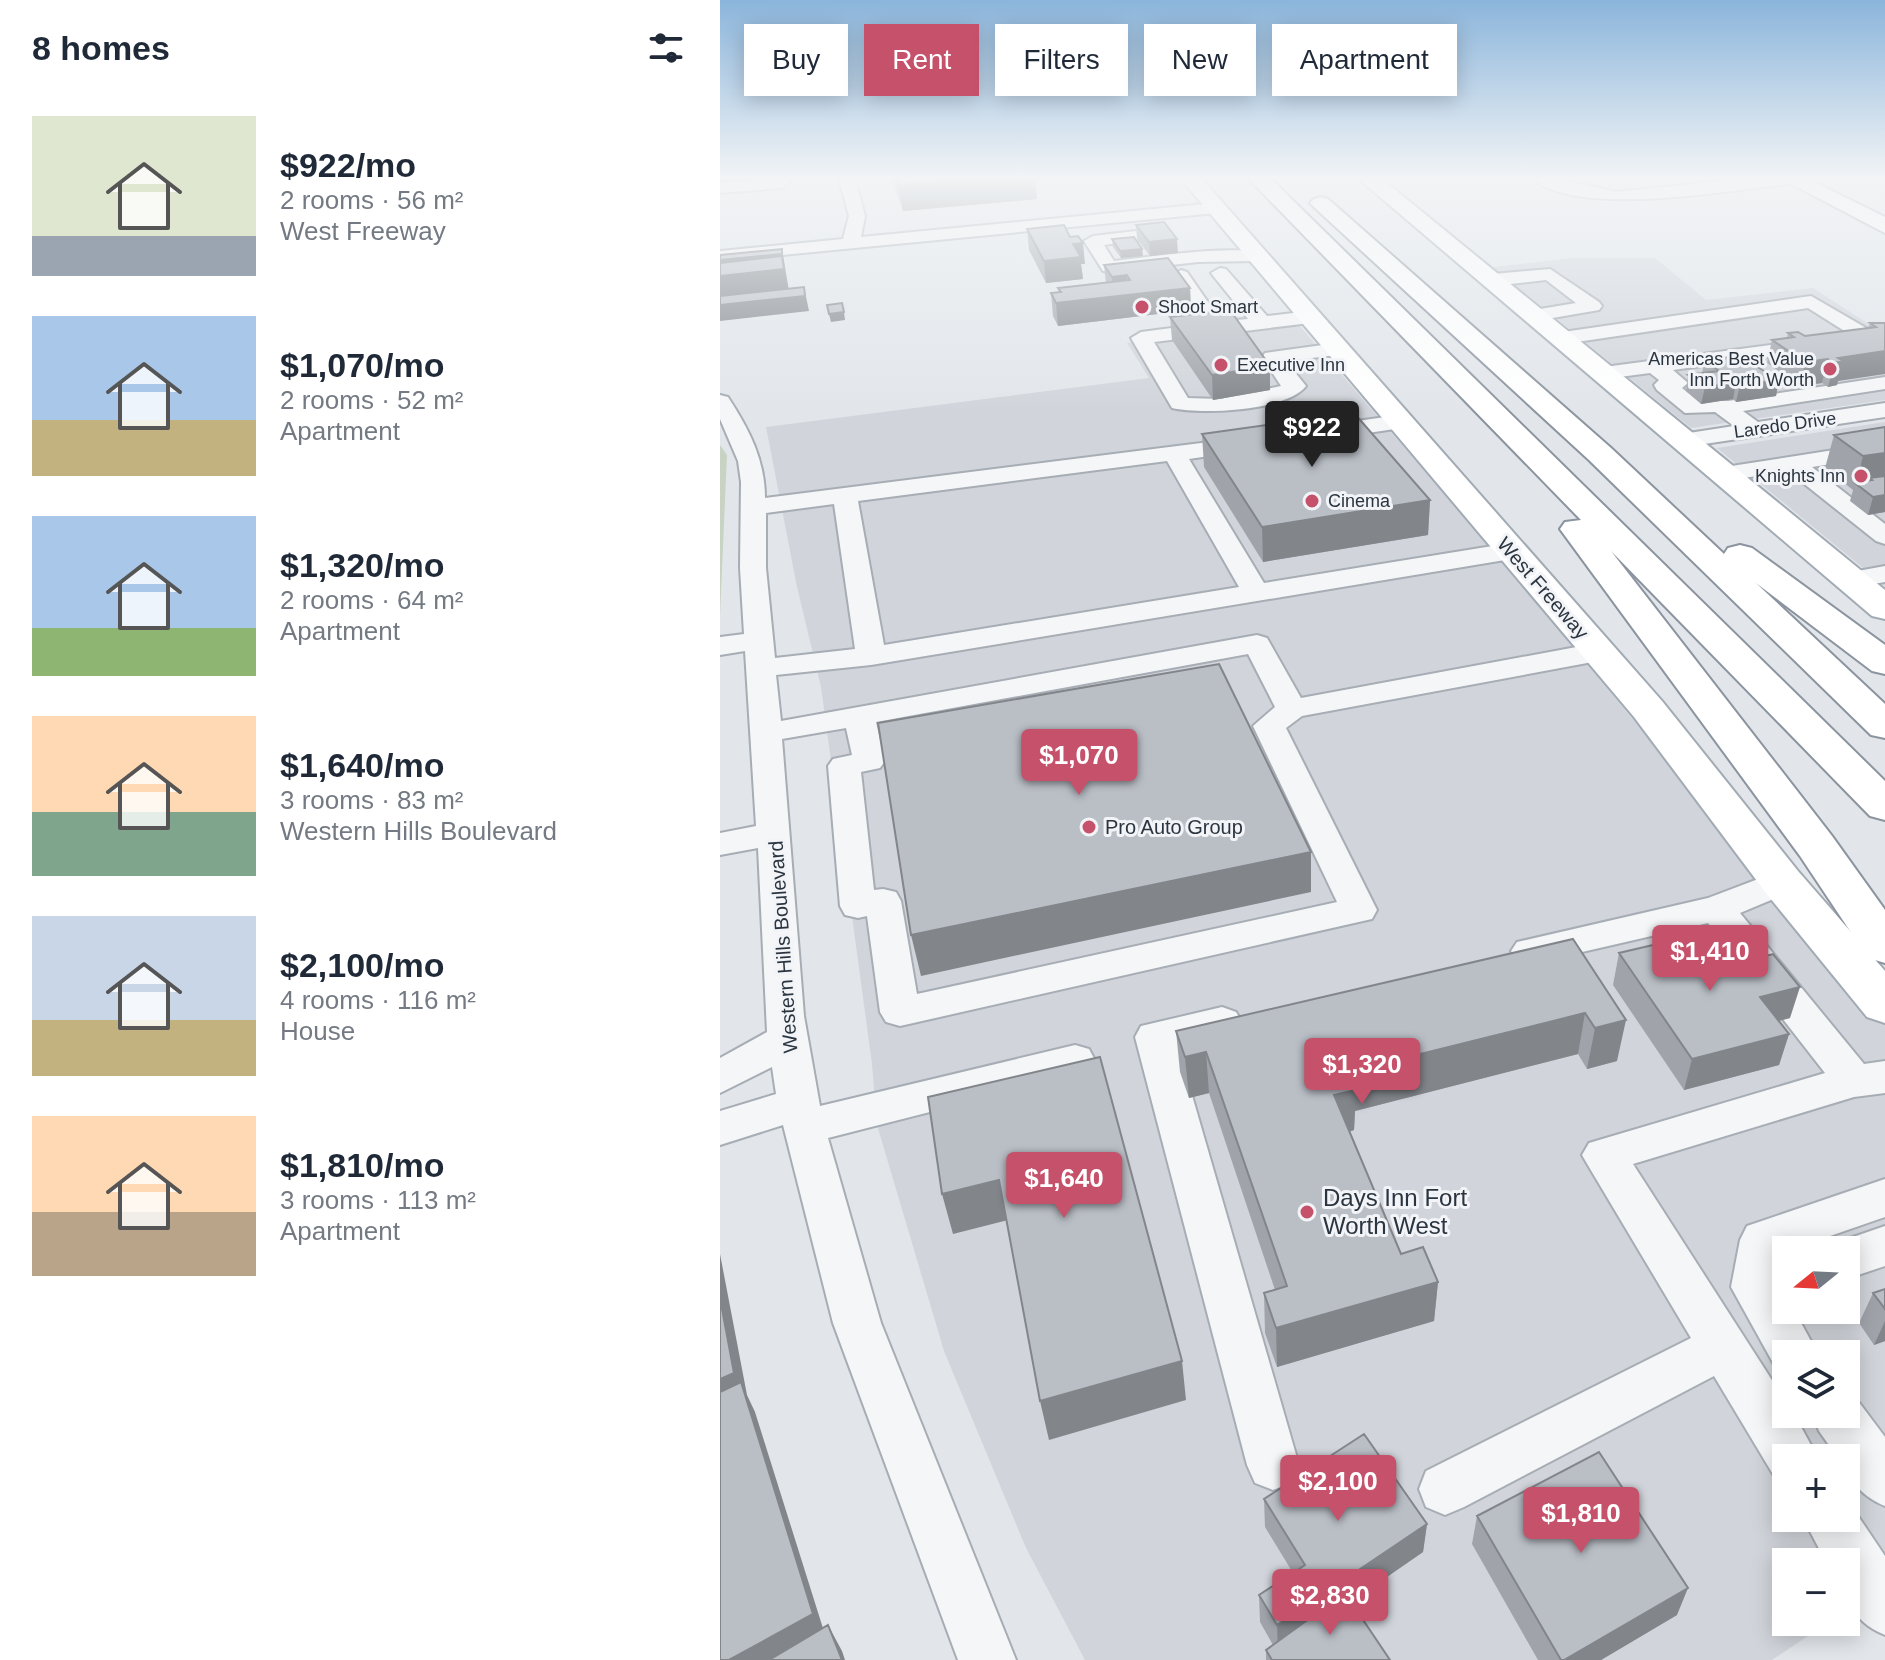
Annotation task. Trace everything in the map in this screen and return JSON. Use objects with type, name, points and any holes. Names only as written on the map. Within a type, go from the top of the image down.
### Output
[{"type":"main road","name":"West Freeway","points":[[1257,256],[1648,709],[1782,882],[1885,1004]]},
{"type":"main road","points":[[1336,256],[1885,806]]},
{"type":"main road","points":[[1381,256],[1600,454],[1885,726]]},
{"type":"main road","points":[[1464,256],[1885,608]]},
{"type":"main road","points":[[1600,454],[1654,487],[1705,529],[1885,663]]},
{"type":"main road","points":[[1546,466],[1567,515],[1816,846],[1885,946]]},
{"type":"street","points":[[1099,256],[1109,267],[1198,257],[1262,262]]},
{"type":"street","points":[[1101,286],[1220,273],[1262,262]]},
{"type":"street","points":[[1220,273],[1260,330],[1272,357],[1295,386],[1289,391],[1211,406],[1192,407],[1180,403],[1141,338],[1215,328],[1260,330],[1310,317]]},
{"type":"street","points":[[1493,280],[1550,274],[1592,306],[1535,315]]},
{"type":"street","points":[[1181,276],[1215,328]]},
{"type":"street","points":[[1563,338],[1607,329],[1811,302],[1877,337]]},
{"type":"street","points":[[1755,310],[1811,345]]},
{"type":"street","points":[[1607,329],[1677,383],[1665,385],[1693,408],[1720,405],[1753,429]]},
{"type":"street","points":[[1604,373],[1877,337]]},
{"type":"street","points":[[1272,357],[1337,349]]},
{"type":"street","points":[[1723,408],[1885,383]]},
{"type":"street","name":"Western Hills Boulevard","points":[[720,402],[733,422],[750,461],[753,568],[788,1039],[801,1116],[857,1323],[987,1660]]},
{"type":"street","name":"Laredo Drive","points":[[1684,440],[1885,410]]},
{"type":"street","points":[[1298,436],[1400,422]]},
{"type":"street","points":[[753,507],[1267,441]]},
{"type":"street","points":[[1725,474],[1885,449]]},
{"type":"street","points":[[1174,454],[1256,593]]},
{"type":"street","points":[[1793,464],[1885,536]]},
{"type":"street","points":[[845,496],[871,656]]},
{"type":"street","points":[[720,646],[760,654],[871,656],[1511,551]]},
{"type":"street","points":[[1851,580],[1885,574]]},
{"type":"street","points":[[766,733],[1257,644],[1292,709]]},
{"type":"street","points":[[859,716],[869,761],[844,766],[858,906],[883,901],[900,1012],[1359,910],[1269,726],[1292,709],[1598,652]]},
{"type":"street","points":[[720,844],[774,834]]},
{"type":"street","points":[[1488,961],[1716,909],[1782,882]]},
{"type":"street","points":[[1716,909],[1869,1079],[1604,1155],[1783,1444]]},
{"type":"street","points":[[1261,1013],[1155,1037],[1273,1465]]},
{"type":"street","points":[[720,1077],[788,1039]]},
{"type":"street","points":[[720,1128],[801,1116],[1075,1060]]},
{"type":"street","points":[[1786,1340],[1754,1287],[1763,1240],[1885,1198]]},
{"type":"street","points":[[1860,1254],[1885,1246]]},
{"type":"street","points":[[1445,1489],[1723,1346]]},
{"type":"street","points":[[1850,1428],[1880,1462]]},
{"type":"street","points":[[1839,1532],[1885,1607]]},
{"type":"shaded area","points":[[1572,258],[1655,258],[1706,300],[1813,288],[1878,330],[1885,330],[1885,400],[1691,428],[1493,267]]},
{"type":"shaded area","points":[[1299,325],[1507,567],[1885,1025],[1885,1590],[1860,1603],[1860,1548],[1772,1548],[1772,1636],[1808,1636],[1772,1660],[1085,1660],[1026,1548],[944,1351],[877,1125],[872,1064],[821,687],[797,587],[766,427],[1149,378],[1127,343],[1232,329]]},
{"type":"shaded area","points":[[1885,422],[1885,586],[1717,448]]},
{"type":"green space","points":[[720,445],[727,455],[720,616]]},
{"type":"building","points":[[720,256],[757,256],[720,260]]},
{"type":"building","points":[[782,256],[784,269],[720,276],[720,263]]},
{"type":"building","points":[[1042,256],[1081,257],[1044,261]]},
{"type":"building","points":[[1168,258],[1190,288],[1056,303],[1051,293],[1061,292],[1058,288],[1130,280],[1127,275],[1112,277],[1104,265]]},
{"type":"building","points":[[804,287],[805,296],[720,305],[720,296]]},
{"type":"building","points":[[842,303],[844,312],[829,314],[827,305]]},
{"type":"building","points":[[1230,310],[1270,366],[1212,375],[1170,317]]},
{"type":"building","points":[[1870,323],[1885,323],[1885,351],[1838,358],[1843,361],[1834,363],[1828,359],[1805,362],[1772,340],[1794,337],[1788,333],[1798,332],[1805,336],[1876,327]]},
{"type":"building","points":[[1739,356],[1779,380],[1705,387],[1688,375],[1719,371],[1705,360]]},
{"type":"building","points":[[1354,413],[1430,500],[1262,527],[1202,434]]},
{"type":"building","points":[[1885,427],[1885,453],[1863,456],[1834,435]]},
{"type":"building","points":[[1885,476],[1885,495],[1873,497],[1855,483],[1872,480],[1869,478]]},
{"type":"building","name":"Pro Auto Group","points":[[1219,664],[1311,852],[911,935],[878,723]]},
{"type":"building","points":[[1708,932],[1732,964],[1773,954],[1800,987],[1760,997],[1789,1034],[1692,1059],[1619,953]]},
{"type":"building","name":"Days Inn Fort Worth West","points":[[1573,939],[1626,1020],[1595,1028],[1585,1013],[1348,1072],[1356,1090],[1334,1095],[1401,1254],[1423,1247],[1438,1282],[1276,1328],[1264,1293],[1287,1286],[1206,1052],[1185,1057],[1176,1031]]},
{"type":"building","points":[[1100,1057],[1182,1361],[1040,1401],[999,1180],[942,1194],[928,1097]]},
{"type":"building","points":[[1885,1289],[1885,1309],[1873,1293]]},
{"type":"building","points":[[720,1298],[734,1373],[720,1379]]},
{"type":"building","points":[[741,1382],[813,1614],[729,1660],[720,1660],[720,1392]]},
{"type":"building","points":[[1364,1434],[1427,1524],[1277,1625],[1259,1595],[1305,1565],[1264,1499]]},
{"type":"building","points":[[1599,1452],[1688,1588],[1561,1660],[1477,1516]]},
{"type":"building","points":[[1345,1593],[1390,1660],[1272,1660],[1266,1650]]},
{"type":"building","points":[[828,1625],[842,1660],[769,1660]]},
{"type":"place","name":"Shoot Smart","points":[[1142,307]]},
{"type":"place","name":"Executive Inn","points":[[1221,365]]},
{"type":"place","name":"Americas Best Value Inn Forth Worth","points":[[1830,369]]},
{"type":"place","name":"Knights Inn","points":[[1861,476]]},
{"type":"place","name":"Cinema","points":[[1312,501]]},
{"type":"place","name":"Pro Auto Group","points":[[1089,827]]},
{"type":"place","name":"Days Inn Fort Worth West","points":[[1307,1212]]}]
